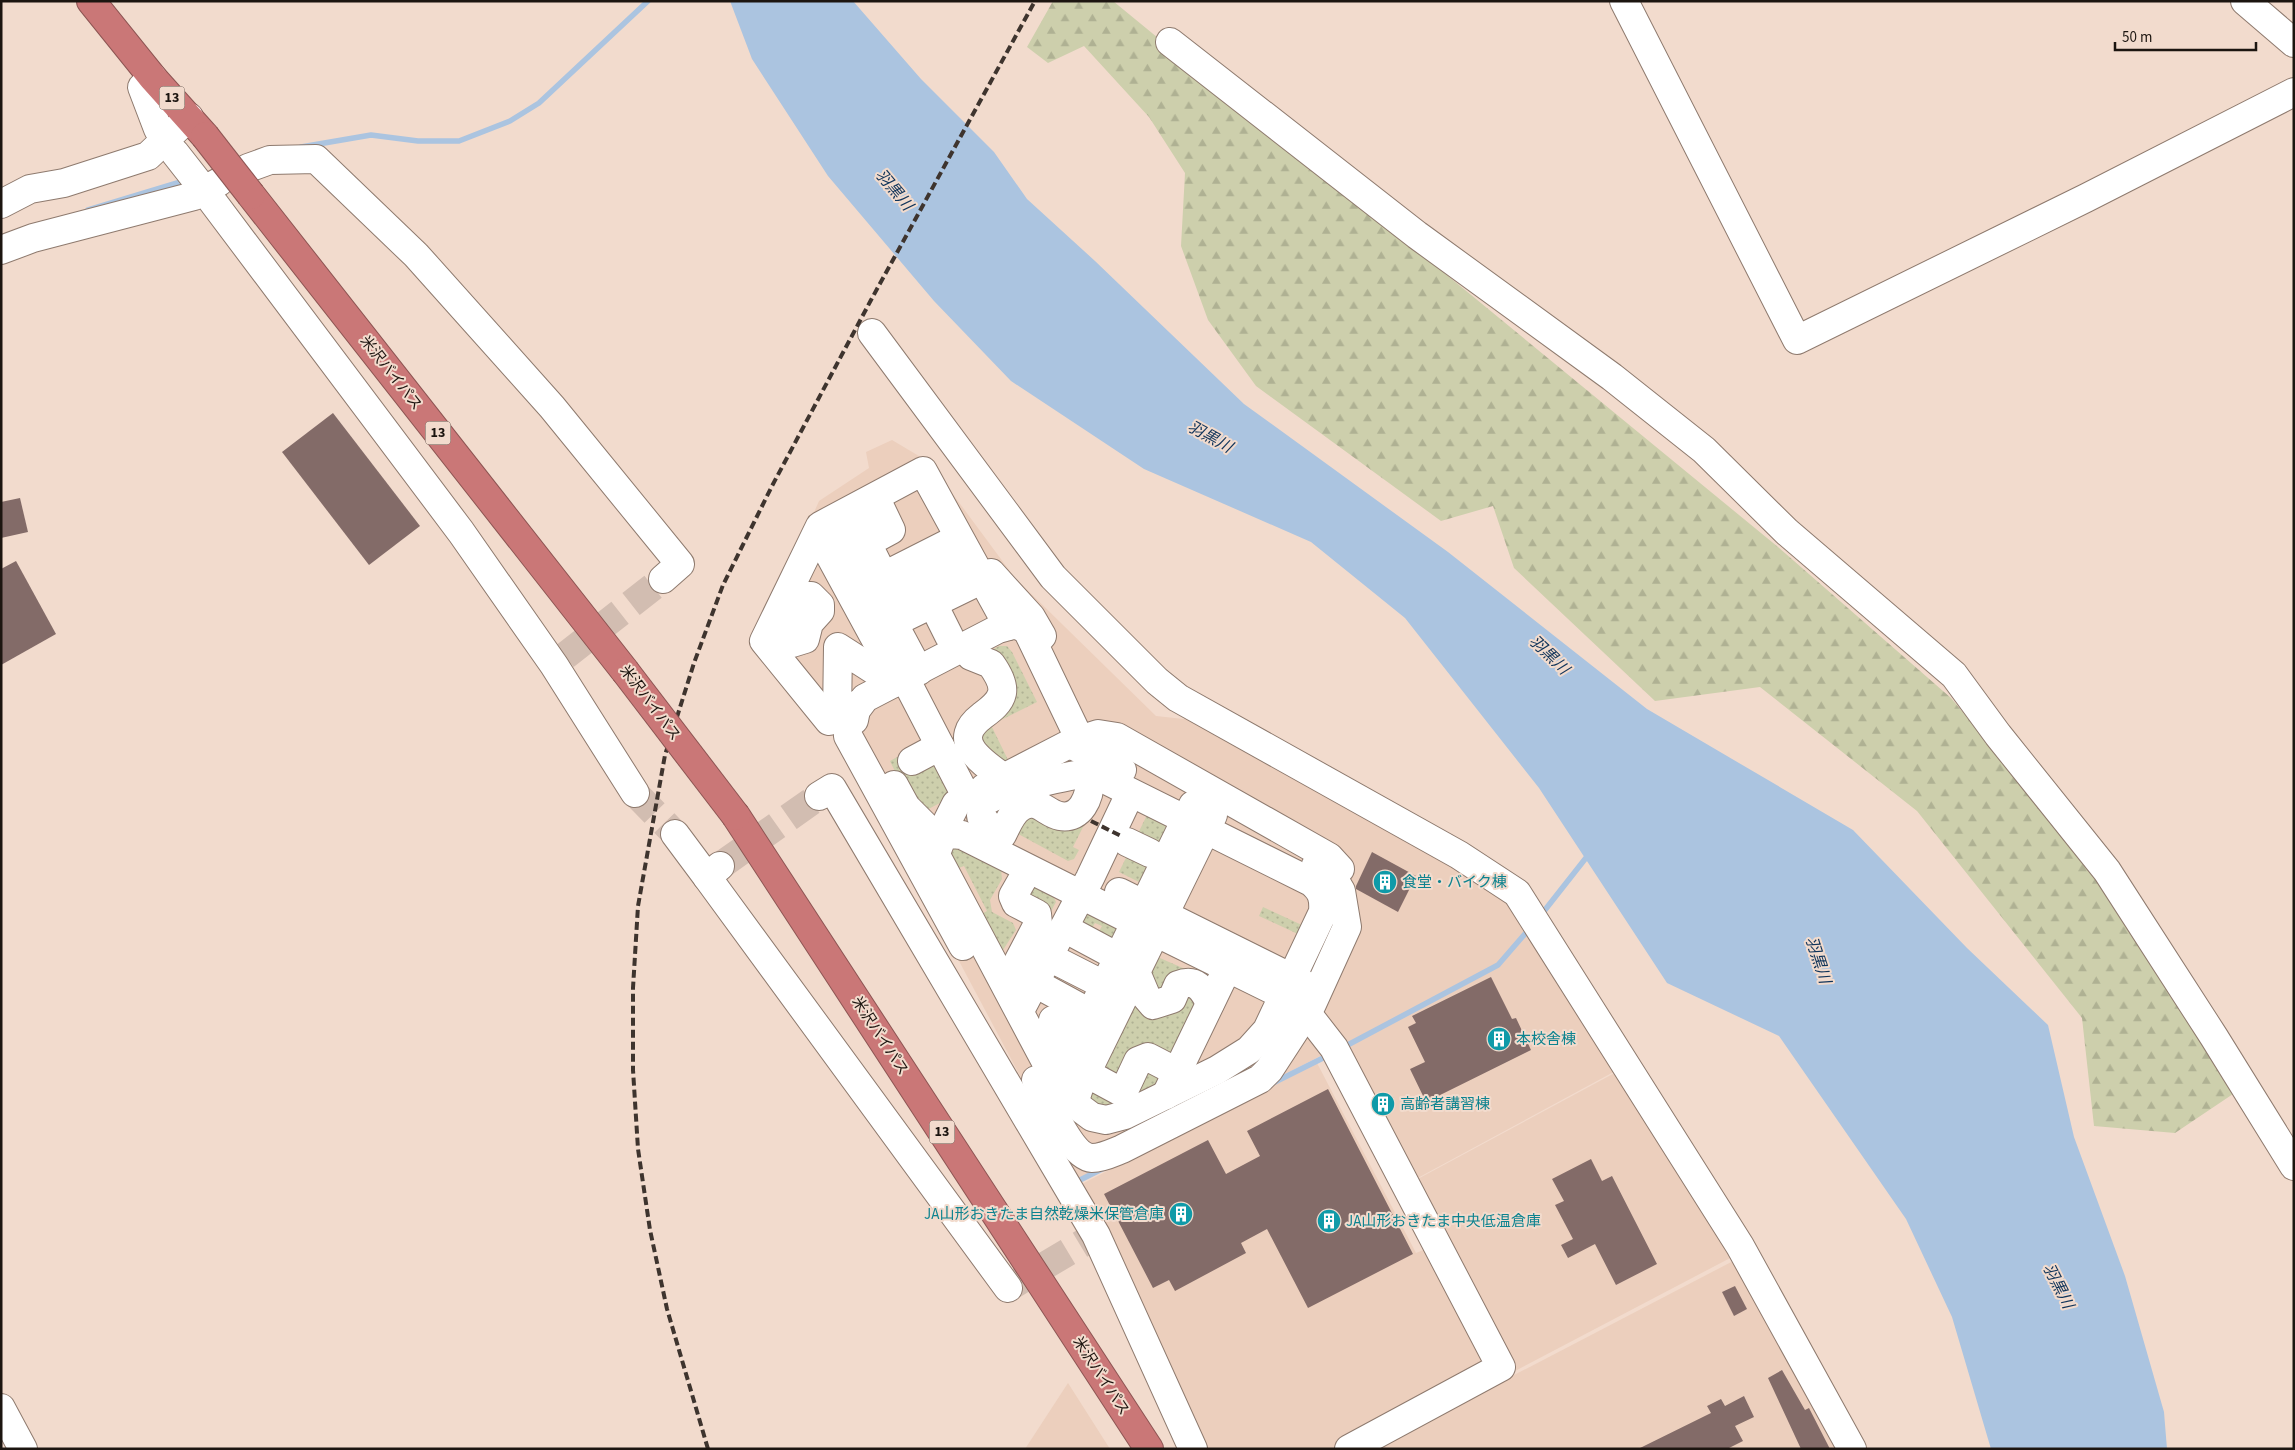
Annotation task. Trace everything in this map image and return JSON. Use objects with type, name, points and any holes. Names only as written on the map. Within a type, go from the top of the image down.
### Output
[{"type":"highway","name":"米沢バイパス","points":[[91,1],[146,69],[197,126],[625,671],[736,816],[1149,1449]]},
{"type":"street","points":[[1624,1],[1797,340],[2086,198],[2294,92]]},
{"type":"street","points":[[2245,1],[2294,43]]},
{"type":"street","points":[[1170,42],[1417,234],[1612,377],[1704,450],[1787,532],[1954,674],[1998,735],[2107,871],[2294,1166]]},
{"type":"street","points":[[146,69],[142,87],[158,129]]},
{"type":"street","points":[[1,204],[30,189],[64,183],[148,156],[197,126]]},
{"type":"street","points":[[178,157],[219,180],[462,532],[559,661],[635,793]]},
{"type":"street","points":[[1,250],[33,238],[194,196],[219,180],[270,160],[316,159],[416,255],[552,407],[680,564],[663,579]]},
{"type":"street","points":[[872,333],[1053,577],[1157,681],[1178,698],[1459,855],[1517,893],[1740,1246],[1852,1449]]},
{"type":"street","points":[[939,828],[1013,779],[1075,743],[1118,737],[1329,857],[1342,871],[1352,895],[1352,907],[1347,927],[1290,992],[1267,1030],[1249,1050],[1217,1070],[1171,1083],[1125,1115],[1106,1120],[1069,1087],[937,857],[940,746],[907,676],[820,526],[924,471],[958,552],[999,629]]},
{"type":"street","points":[[999,629],[920,486],[826,536],[792,623],[829,721],[851,710],[865,698],[999,629],[1012,630],[1025,641],[1075,743]]},
{"type":"street","points":[[880,507],[891,530],[867,543],[878,589],[907,676]]},
{"type":"street","points":[[826,536],[878,589],[933,604],[949,636]]},
{"type":"street","points":[[878,589],[958,552]]},
{"type":"street","points":[[878,589],[958,552]]},
{"type":"street","points":[[933,604],[958,552]]},
{"type":"street","points":[[958,552],[1030,617],[1075,743]]},
{"type":"street","points":[[1083,883],[1019,872],[957,842],[906,807],[864,728],[863,720],[870,708],[907,676],[971,656],[996,642],[1005,641],[1016,647],[1075,743],[1316,893],[1320,901],[1319,911],[1264,1064],[1256,1071],[1119,1142],[1104,1144],[1085,1140],[1077,1136],[1071,1129],[1069,1087],[1053,1020],[1088,1017]]},
{"type":"street","points":[[907,676],[838,647],[851,710],[847,722],[848,736],[939,828],[1069,1087]]},
{"type":"street","points":[[971,656],[991,664],[1001,684],[1002,693],[995,705],[977,720],[969,732],[970,746],[978,759],[1013,779],[1082,777],[1092,773],[1198,820],[1319,866],[1334,879],[1341,891],[1347,927]]},
{"type":"street","points":[[912,761],[940,746]]},
{"type":"street","points":[[1082,777],[1131,801],[1198,820]]},
{"type":"street","points":[[997,833],[1022,806],[1040,804],[1059,816],[1069,816],[1076,813],[1083,807],[1086,801],[1082,777]]},
{"type":"street","points":[[997,833],[981,816],[981,808],[986,801],[1013,779]]},
{"type":"street","points":[[819,796],[832,788],[1096,1235],[1193,1449]]},
{"type":"street","points":[[1017,984],[1083,883],[1131,801]]},
{"type":"street","points":[[1017,984],[1049,957],[1064,928],[1083,883],[1139,848],[1131,801]]},
{"type":"street","points":[[939,828],[966,818],[997,833],[1148,921],[1290,992],[1337,1053],[1501,1367],[1349,1449]]},
{"type":"street","points":[[1069,1087],[1198,820]]},
{"type":"street","points":[[939,828],[958,823],[1083,883]]},
{"type":"street","points":[[939,828],[1069,1140],[1076,1151],[1090,1158],[1106,1156],[1122,1150],[1260,1079],[1269,1070],[1290,992]]},
{"type":"street","points":[[675,834],[714,871],[1008,1288]]},
{"type":"street","points":[[1017,984],[1038,924],[1037,914],[1016,903],[1013,896],[1019,872]]},
{"type":"street","points":[[1148,921],[1219,970],[1290,992]]},
{"type":"street","points":[[1069,1087],[1073,1085],[1148,921]]},
{"type":"street","points":[[1064,928],[1079,962],[1088,1017]]},
{"type":"street","points":[[1049,957],[1126,967],[1139,979],[1147,998],[1153,1005],[1172,999],[1178,986],[1190,983],[1199,985],[1204,990],[1210,1003]]},
{"type":"street","points":[[1017,984],[1079,962]]},
{"type":"street","points":[[1079,962],[1104,985]]},
{"type":"street","points":[[1088,1017],[1104,985],[1126,967]]},
{"type":"street","points":[[1171,1083],[1210,1003],[1219,970]]},
{"type":"street","points":[[1069,1087],[1123,1093],[1138,1062],[1148,1057],[1171,1083]]},
{"type":"street","points":[[1,1408],[23,1449]]},
{"type":"shaded area","points":[[892,440],[929,462],[1015,578],[1156,716],[1202,721],[1512,894],[1621,1068],[1414,1180],[1340,1046],[1076,1181],[850,756],[757,642],[819,501],[869,468],[866,452]]},
{"type":"shaded area","points":[[1317,1063],[1416,1253],[1433,1246],[1497,1365],[1337,1449],[1200,1449],[1080,1185]]},
{"type":"shaded area","points":[[1622,1069],[1734,1256],[1515,1371],[1414,1181]]},
{"type":"shaded area","points":[[1737,1259],[1841,1449],[1372,1449]]},
{"type":"shaded area","points":[[1068,1383],[1110,1449],[1025,1449]]},
{"type":"green space","points":[[1053,1],[1113,1],[1778,547],[1951,698],[2097,873],[2236,1092],[2175,1133],[2094,1126],[2082,1018],[1917,811],[1760,687],[1655,701],[1514,568],[1493,506],[1441,521],[1256,386],[1208,320],[1181,246],[1185,173],[1149,117],[1084,46],[1048,63],[1027,47]]},
{"type":"green space","points":[[999,646],[1007,646],[1012,652],[1037,702],[991,725],[1010,764],[985,756],[978,731],[994,719],[985,654]]},
{"type":"green space","points":[[899,756],[908,775],[938,760],[951,797],[923,812],[912,807],[890,761]]},
{"type":"green space","points":[[1100,793],[1073,847],[1079,850],[1074,859],[1068,861],[1011,830],[1025,810],[1061,824]]},
{"type":"green space","points":[[1147,815],[1171,825],[1143,884],[1119,872]]},
{"type":"green space","points":[[950,847],[958,848],[1001,870],[1002,879],[990,900],[992,912],[1013,923],[1016,930],[1001,953],[980,915],[987,911],[964,866],[956,869],[948,854]]},
{"type":"green space","points":[[1026,882],[1054,898],[1056,902],[1048,917],[1020,902]]},
{"type":"green space","points":[[1263,907],[1304,926],[1300,935],[1259,916]]},
{"type":"green space","points":[[1086,911],[1122,930],[1115,951],[1094,940],[1102,926],[1095,923],[1087,937],[1071,929]]},
{"type":"green space","points":[[1153,955],[1215,982],[1166,997],[1147,987]]},
{"type":"green space","points":[[1134,987],[1180,993],[1201,992],[1175,1063],[1119,1083],[1094,1072]]},
{"type":"green space","points":[[1151,1068],[1166,1075],[1161,1089],[1121,1110],[1088,1104],[1085,1086]]},
{"type":"water","name":"羽黒川","points":[[730,1],[853,1],[921,79],[994,152],[1027,199],[1095,261],[1244,404],[1448,552],[1647,709],[1853,830],[1967,948],[2048,1025],[2074,1137],[2125,1276],[2164,1412],[2167,1449],[1991,1449],[1952,1317],[1906,1219],[1779,1036],[1667,983],[1539,788],[1405,618],[1311,542],[1144,469],[1011,381],[934,301],[828,176],[752,59]]},
{"type":"building","points":[[333,413],[420,526],[369,565],[282,452]]},
{"type":"building","points":[[20,498],[28,532],[1,538],[1,502]]},
{"type":"building","points":[[16,561],[56,634],[1,665],[1,569]]},
{"type":"building","name":"食堂・バイク棟","points":[[1372,852],[1416,876],[1398,912],[1356,889]]},
{"type":"building","name":"本校舎棟","points":[[1491,977],[1512,1019],[1516,1018],[1531,1050],[1426,1102],[1410,1069],[1425,1062],[1408,1027],[1416,1023],[1412,1016]]},
{"type":"building","name":"JA山形おきたま中央低温倉庫","points":[[1328,1089],[1413,1254],[1308,1308],[1267,1229],[1241,1243],[1246,1253],[1175,1291],[1169,1280],[1153,1288],[1104,1194],[1208,1140],[1226,1174],[1260,1156],[1247,1131]]},
{"type":"building","points":[[1591,1159],[1602,1181],[1612,1176],[1657,1264],[1616,1285],[1595,1244],[1568,1258],[1561,1245],[1573,1239],[1555,1205],[1564,1201],[1552,1179]]},
{"type":"building","points":[[1735,1286],[1747,1309],[1734,1316],[1722,1292]]},
{"type":"building","points":[[1782,1370],[1805,1410],[1809,1408],[1830,1449],[1801,1449],[1768,1378]]},
{"type":"building","points":[[1744,1396],[1754,1417],[1735,1426],[1743,1441],[1727,1449],[1638,1449],[1711,1413],[1707,1406],[1721,1399],[1725,1406]]},
{"type":"waterway","points":[[301,147],[371,135],[418,141],[459,141],[510,121],[539,103],[648,1]]},
{"type":"waterway","points":[[88,210],[187,180]]},
{"type":"waterway","points":[[1541,915],[1589,854]]},
{"type":"waterway","points":[[1342,1048],[1498,965],[1530,928]]},
{"type":"waterway","points":[[1273,1083],[1329,1055]]},
{"type":"waterway","points":[[1074,1183],[1104,1168]]},
{"type":"tunnel","points":[[565,656],[663,579]]},
{"type":"tunnel","points":[[635,793],[675,834]]},
{"type":"tunnel","points":[[720,866],[819,796]]},
{"type":"tunnel","points":[[1008,1288],[1096,1235]]},
{"type":"railway","points":[[708,1449],[667,1309],[650,1230],[638,1149],[633,1070],[633,988],[638,906],[665,755],[694,663],[723,585],[772,486],[871,300],[1035,1]]},
{"type":"railway","points":[[1091,821],[1121,836]]},
{"type":"place","name":"食堂・バイク棟","points":[[1385,882]]},
{"type":"place","name":"本校舎棟","points":[[1499,1039]]},
{"type":"place","name":"高齢者講習棟","points":[[1383,1104]]},
{"type":"place","name":"JA山形おきたま自然乾燥米保管倉庫","points":[[1181,1214]]},
{"type":"place","name":"JA山形おきたま中央低温倉庫","points":[[1329,1221]]}]
